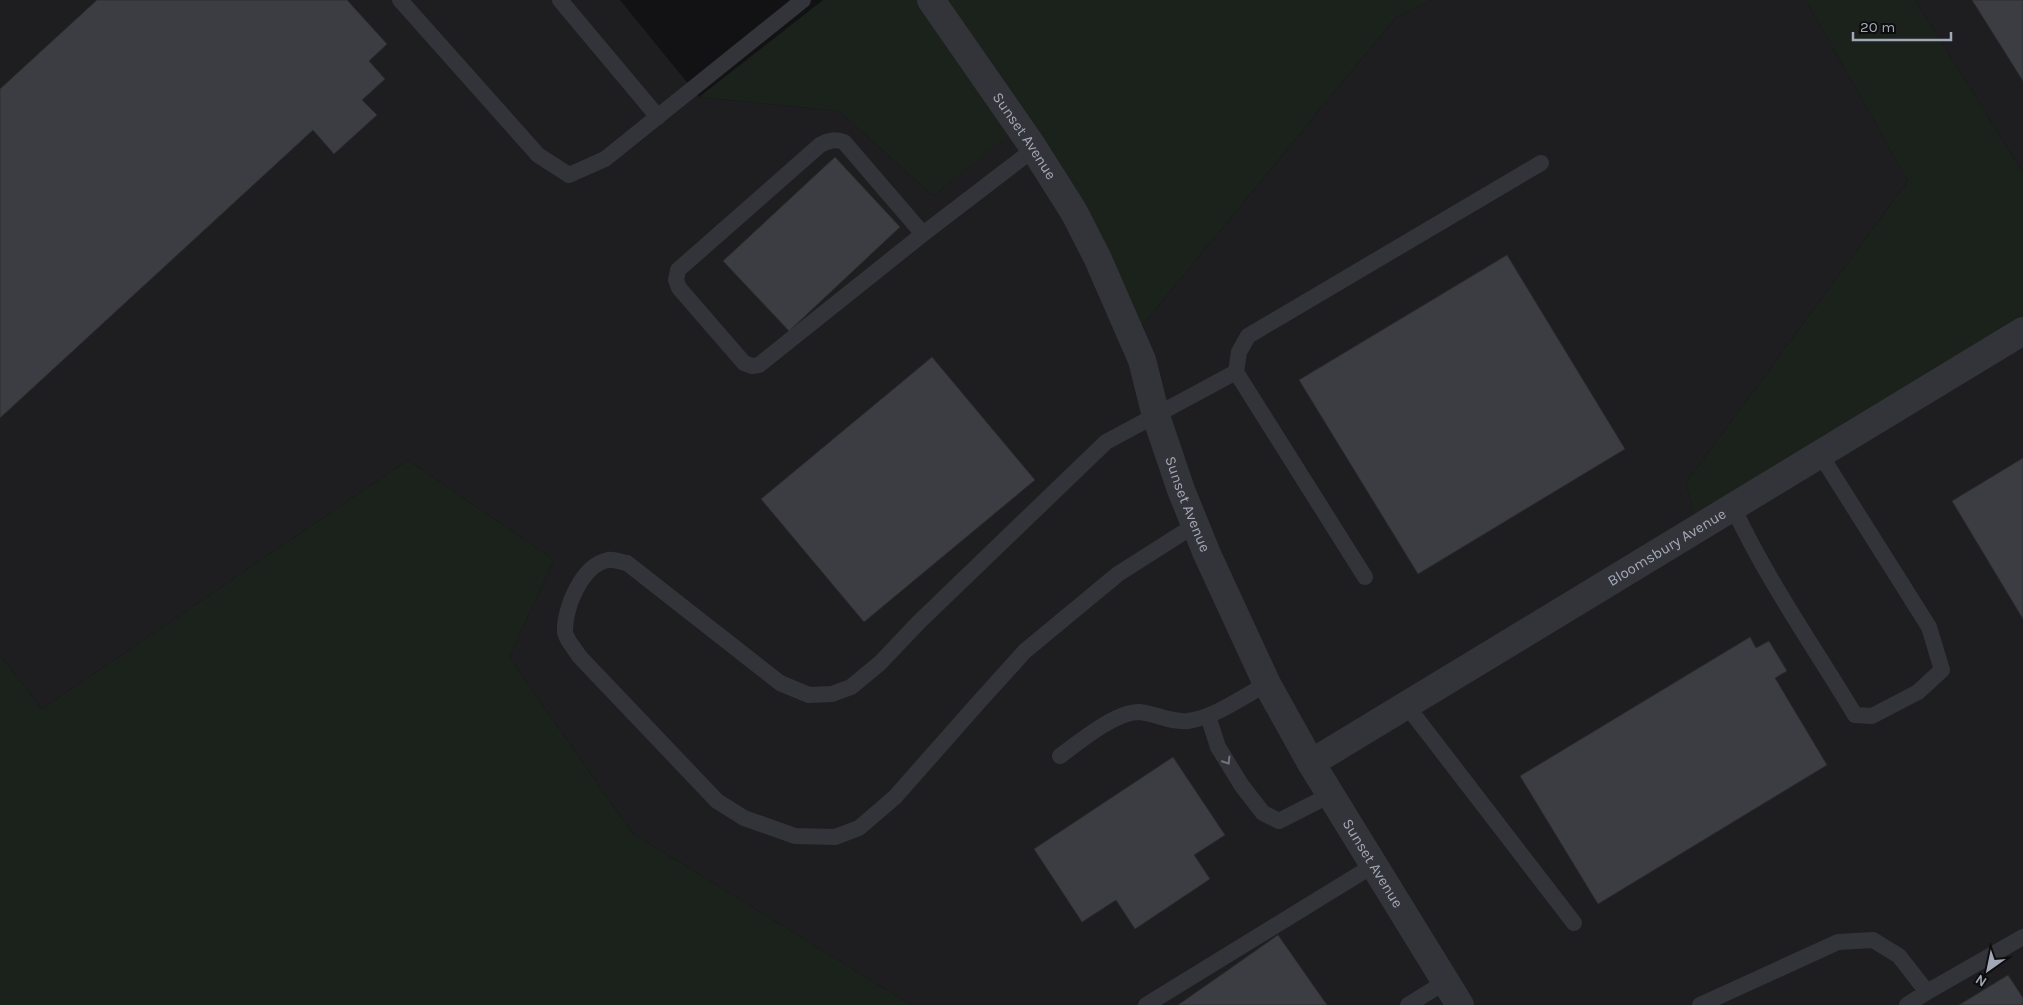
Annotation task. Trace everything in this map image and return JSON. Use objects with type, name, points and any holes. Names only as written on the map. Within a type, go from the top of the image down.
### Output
[{"type":"street","name":"Sunset Avenue","points":[[930,0],[1034,150],[1074,212],[1097,257],[1142,360],[1156,416],[1206,554],[1267,684],[1311,763],[1460,1005]]},
{"type":"street","name":"Bloomsbury Avenue","points":[[1311,763],[2023,331]]},
{"type":"lane","points":[[400,0],[538,155],[569,175],[605,159],[803,0]]},
{"type":"lane","points":[[560,0],[658,117]]},
{"type":"lane","points":[[923,234],[844,142],[829,140],[820,144],[678,270],[676,280],[679,288],[744,363],[752,366],[760,365],[923,234],[1034,150]]},
{"type":"lane","points":[[1365,577],[1236,372],[1238,352],[1248,336],[1541,163]]},
{"type":"lane","points":[[1195,525],[1118,574],[1025,651],[895,797],[859,828],[835,837],[795,836],[744,818],[717,801],[578,656],[565,634],[569,604],[583,578],[599,563],[610,560],[619,561],[627,563],[780,683],[809,695],[832,694],[850,687],[880,663],[919,622],[1106,442],[1236,372]]},
{"type":"lane","points":[[1733,507],[1744,530],[1781,593],[1856,715],[1872,716],[1918,692],[1942,670],[1929,627],[1820,454]]},
{"type":"lane","points":[[1060,756],[1109,721],[1138,712],[1186,721],[1208,716],[1267,684]]},
{"type":"lane","points":[[1406,706],[1574,923]]},
{"type":"lane","points":[[1208,716],[1218,747],[1242,786],[1263,813],[1278,821],[1330,794]]},
{"type":"lane","points":[[1146,1005],[1374,865]]},
{"type":"lane","points":[[1907,1005],[2023,937]]},
{"type":"lane","points":[[1700,1005],[1838,942],[1873,940],[1899,956],[1927,992]]},
{"type":"lane","points":[[1408,1005],[1445,982]]},
{"type":"shaded area","points":[[0,0],[620,0],[699,97],[839,111],[933,196],[1019,126],[1131,339],[1396,17],[1432,0],[1806,0],[1908,181],[1686,483],[1699,533],[2023,335],[2023,1005],[911,1005],[632,833],[509,657],[554,560],[408,460],[42,709],[0,655]]},
{"type":"shaded area","points":[[823,0],[1432,0],[1396,17],[1131,339],[1019,127],[933,196],[839,111],[699,97]]},
{"type":"shaded area","points":[[1806,0],[1915,0],[2023,173],[2023,335],[1699,533],[1686,483],[1908,181]]},
{"type":"shaded area","points":[[1915,0],[2023,0],[2023,173]]},
{"type":"shaded area","points":[[408,460],[554,560],[509,657],[632,833],[911,1005],[0,1005],[0,655],[42,709]]},
{"type":"building","points":[[97,0],[347,0],[387,44],[369,61],[385,79],[362,100],[377,115],[334,154],[313,130],[0,418],[0,89]]},
{"type":"building","points":[[1972,0],[2023,0],[2023,81]]},
{"type":"building","points":[[835,157],[900,227],[789,331],[723,261]]},
{"type":"building","points":[[1507,255],[1625,449],[1418,574],[1299,380]]},
{"type":"building","points":[[932,357],[1035,480],[864,622],[761,499]]},
{"type":"building","points":[[2023,458],[2023,619],[1952,501]]},
{"type":"building","points":[[1750,637],[1756,648],[1769,641],[1787,671],[1775,678],[1827,765],[1598,904],[1520,776]]},
{"type":"building","points":[[1173,757],[1225,835],[1194,855],[1210,879],[1135,929],[1116,900],[1082,922],[1034,849]]},
{"type":"building","points":[[1278,935],[1327,1005],[1178,1005]]},
{"type":"building","points":[[2008,975],[2023,998],[2023,1005],[1959,1005]]}]
